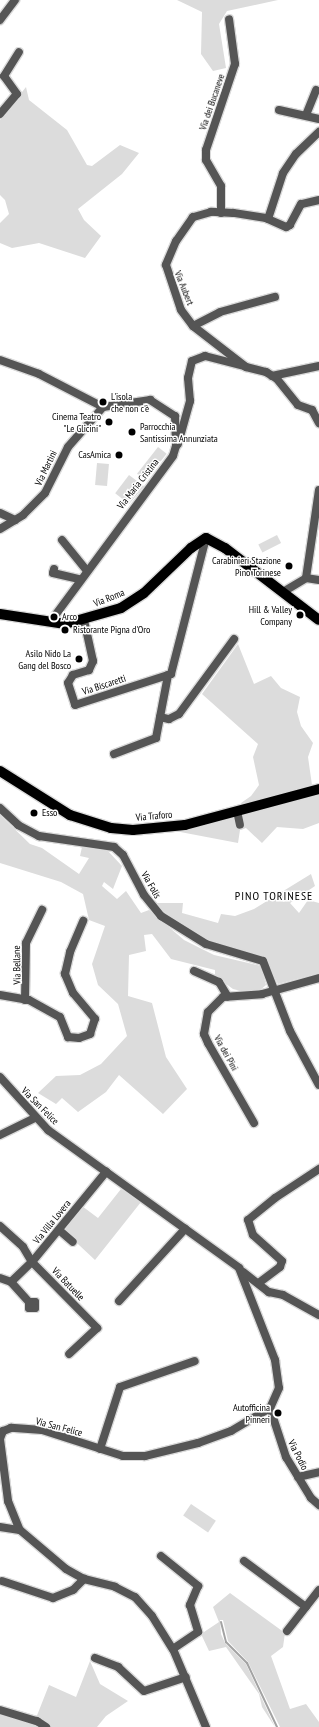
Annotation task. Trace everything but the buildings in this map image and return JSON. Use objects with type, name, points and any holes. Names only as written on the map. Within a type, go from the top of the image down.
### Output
[{"type":"main road","points":[[206,538],[225,548],[319,620]]},
{"type":"main road","name":"Via Roma","points":[[0,614],[54,619],[65,624],[84,620],[127,605],[148,590],[195,544],[206,538]]},
{"type":"main road","name":"Via Traforo","points":[[0,771],[55,807],[111,828],[163,829],[319,789]]},
{"type":"street","points":[[0,20],[15,0]]},
{"type":"street","name":"Via dei Bucaneve","points":[[221,213],[220,186],[206,160],[206,150],[235,64],[229,19]]},
{"type":"street","points":[[0,114],[17,94],[4,76],[19,52]]},
{"type":"street","points":[[306,115],[316,90]]},
{"type":"street","points":[[279,110],[319,119]]},
{"type":"street","points":[[268,219],[283,173],[296,154],[319,132]]},
{"type":"street","name":"Via Aubert","points":[[319,200],[301,204],[290,225],[286,227],[268,219],[221,213],[193,217],[176,241],[166,265],[181,310],[193,326],[246,367],[272,376],[298,405],[312,410],[319,423]]},
{"type":"street","points":[[193,326],[220,312],[275,297]]},
{"type":"street","name":"Via Maria Cristina","points":[[54,619],[86,570],[172,456],[190,401],[188,378],[192,361],[205,356],[246,367]]},
{"type":"street","points":[[0,360],[39,374],[103,407],[150,400],[175,416],[176,446]]},
{"type":"street","points":[[272,376],[319,366]]},
{"type":"street","name":"Via Martini","points":[[0,529],[15,520],[45,494],[68,447],[103,407]]},
{"type":"street","points":[[306,578],[319,490]]},
{"type":"street","points":[[0,513],[15,520]]},
{"type":"street","points":[[114,754],[156,738],[168,675],[171,674],[206,538]]},
{"type":"street","points":[[62,540],[86,570]]},
{"type":"street","points":[[54,569],[53,573],[80,579]]},
{"type":"street","points":[[283,592],[306,578],[319,580]]},
{"type":"street","name":"Via Biscaretti","points":[[84,620],[94,661],[89,670],[73,675],[68,683],[75,705],[168,675]]},
{"type":"street","points":[[160,717],[169,719],[179,714],[234,639]]},
{"type":"street","name":"Via Folis","points":[[0,808],[18,825],[38,836],[109,845],[118,849],[126,859],[144,895],[158,912],[206,944],[261,959],[268,969],[274,991]]},
{"type":"street","points":[[237,811],[240,825]]},
{"type":"street","name":"Via Bellane","points":[[25,1000],[26,943],[42,910]]},
{"type":"street","points":[[0,995],[25,1000],[60,1017],[68,1037],[85,1037],[94,1030],[93,1014],[73,993],[66,974],[70,952],[83,920]]},
{"type":"street","points":[[194,971],[220,982],[228,997]]},
{"type":"street","name":"Via dei Pini","points":[[254,1123],[204,1034],[208,1012],[216,1002],[228,997],[274,991],[319,978]]},
{"type":"street","points":[[274,991],[304,1062],[319,1085]]},
{"type":"street","name":"Via San Felice","points":[[0,1077],[35,1118],[106,1172],[242,1272],[260,1282],[269,1292],[283,1295],[319,1315]]},
{"type":"street","points":[[0,1135],[35,1118]]},
{"type":"street","points":[[260,1282],[280,1267],[282,1261],[253,1236],[248,1220],[274,1198],[319,1169]]},
{"type":"street","name":"Via Villa Lovera","points":[[11,1282],[32,1262],[106,1172]]},
{"type":"street","name":"Via Batuelle","points":[[0,1226],[23,1247],[32,1262],[97,1328],[69,1354]]},
{"type":"street","points":[[119,1301],[185,1229]]},
{"type":"street","points":[[59,1230],[73,1242]]},
{"type":"street","points":[[242,1272],[277,1366],[278,1394],[270,1408]]},
{"type":"street","points":[[0,1278],[11,1282],[29,1302]]},
{"type":"street","points":[[100,1449],[120,1387],[195,1361]]},
{"type":"street","name":"Via San Felice","points":[[206,1727],[173,1649],[135,1597],[115,1588],[84,1579],[66,1569],[20,1530],[8,1501],[0,1439],[1,1430],[19,1427],[42,1430],[123,1456],[144,1456],[198,1443],[231,1431],[270,1408]]},
{"type":"street","name":"Via Podio","points":[[270,1408],[286,1457],[311,1498],[319,1505]]},
{"type":"street","points":[[298,1477],[319,1472]]},
{"type":"street","points":[[0,1527],[20,1530]]},
{"type":"street","points":[[161,1556],[198,1586],[190,1605],[198,1632],[173,1649]]},
{"type":"street","points":[[244,1561],[306,1607]]},
{"type":"street","points":[[2,1581],[53,1598],[73,1590],[84,1579]]},
{"type":"street","points":[[287,1631],[319,1590]]},
{"type":"street","points":[[95,1658],[118,1667],[144,1691],[186,1677]]},
{"type":"street","points":[[0,1710],[37,1721],[46,1727]]},
{"type":"shaded area","points":[[177,0],[278,0],[227,11],[219,24],[226,68],[213,71],[201,54],[202,12]]},
{"type":"shaded area","points":[[26,87],[29,100],[67,130],[87,165],[92,166],[120,145],[139,153],[122,174],[78,209],[84,220],[101,236],[85,258],[39,243],[12,248],[0,243],[0,223],[9,214],[5,200],[0,195],[0,120]]},
{"type":"shaded area","points":[[158,447],[167,454],[146,481],[137,474]]},
{"type":"shaded area","points":[[97,463],[109,464],[107,486],[95,485]]},
{"type":"shaded area","points":[[129,475],[137,481],[123,499],[115,493]]},
{"type":"shaded area","points":[[138,481],[144,486],[129,505],[123,499]]},
{"type":"shaded area","points":[[277,535],[281,543],[262,553],[258,545]]},
{"type":"shaded area","points":[[238,644],[254,684],[271,676],[281,688],[300,697],[297,712],[301,726],[313,743],[308,757],[312,785],[242,805],[241,803],[251,796],[259,785],[253,757],[258,744],[202,694]]},
{"type":"shaded area","points":[[319,793],[319,823],[303,829],[277,827],[262,843],[246,828],[240,830],[238,843],[175,831]]},
{"type":"shaded area","points":[[0,815],[30,844],[42,848],[79,874],[89,858],[80,856],[82,847],[107,850],[122,866],[113,889],[104,882],[102,886],[117,899],[126,891],[141,913],[149,910],[184,940],[214,955],[261,966],[266,985],[258,992],[245,992],[233,989],[215,976],[215,970],[171,959],[152,934],[144,935],[146,951],[129,955],[128,996],[152,1003],[166,1057],[187,1089],[163,1114],[119,1075],[106,1092],[78,1112],[62,1098],[56,1104],[38,1093],[56,1076],[80,1075],[101,1064],[127,1036],[118,1004],[98,985],[92,964],[105,926],[89,920],[83,894],[61,882],[0,863]]},
{"type":"shaded area","points":[[311,874],[315,886],[290,903],[299,913],[308,900],[319,903],[319,973],[278,984],[264,957],[205,940],[151,903],[183,903],[182,913],[218,923],[221,914],[235,916],[254,909]]},
{"type":"shaded area","points":[[121,1189],[141,1202],[95,1260],[63,1230],[82,1206],[98,1218]]},
{"type":"shaded area","points":[[191,1504],[216,1521],[208,1532],[183,1516]]},
{"type":"shaded area","points":[[230,1593],[285,1633],[283,1647],[271,1656],[290,1709],[306,1704],[319,1722],[319,1727],[280,1727],[248,1662],[228,1641],[223,1620],[220,1620],[221,1634],[225,1643],[246,1664],[275,1727],[262,1707],[259,1694],[226,1647],[209,1651],[201,1634],[219,1622],[213,1607]]},
{"type":"shaded area","points":[[90,1661],[100,1684],[128,1701],[106,1716],[97,1727],[50,1727],[36,1718],[49,1685],[76,1697]]},
{"type":"shaded area","points":[[0,1712],[34,1723],[41,1727],[0,1727]]},
{"type":"waterway","points":[[221,1622],[226,1642],[247,1663],[277,1727]]},
{"type":"place","name":"L'isola che non c'è","points":[[103,402]]},
{"type":"place","name":"Cinema Teatro \"Le Glicini\"","points":[[109,422]]},
{"type":"place","name":"Parrocchia Santissima Annunziata","points":[[132,432]]},
{"type":"place","name":"CasAmica","points":[[119,455]]},
{"type":"place","name":"Carabinieri Stazione Pino Torinese","points":[[289,566]]},
{"type":"place","name":"Hill & Valley Company","points":[[300,615]]},
{"type":"place","name":"Arco","points":[[54,617]]},
{"type":"place","name":"Ristorante Pigna d'Oro","points":[[65,630]]},
{"type":"place","name":"Asilo Nido La Gang del Bosco","points":[[79,659]]},
{"type":"place","name":"Esso","points":[[34,813]]},
{"type":"place","name":"Autofficina Pinneri","points":[[278,1413]]},
{"type":"district","name":"PINO TORINESE","points":[[274,896]]}]
